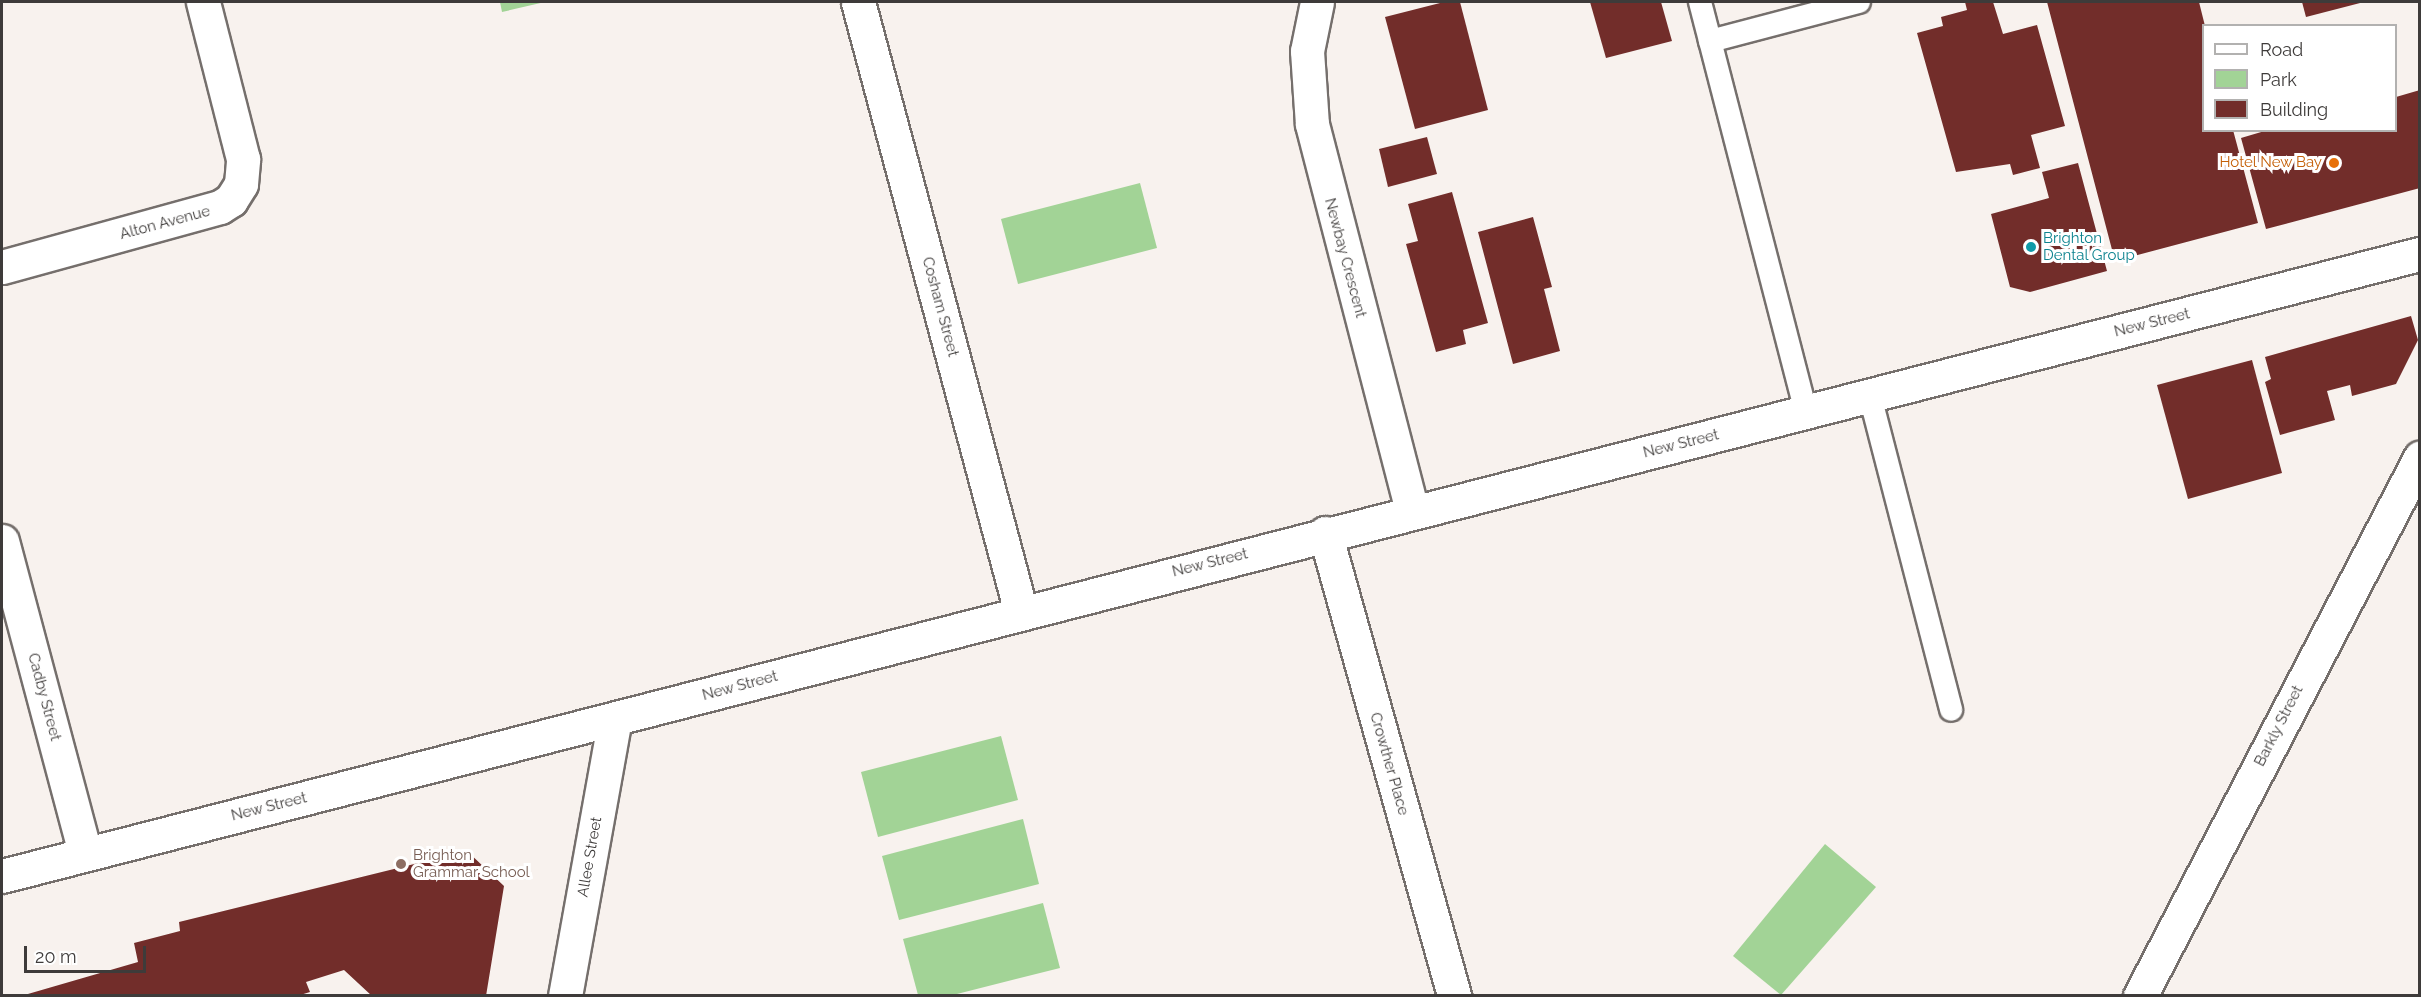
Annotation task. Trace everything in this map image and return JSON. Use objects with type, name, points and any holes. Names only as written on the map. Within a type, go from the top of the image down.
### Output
[{"type":"street","name":"Alton Avenue","points":[[2,267],[220,207],[231,200],[241,184],[243,159],[203,2]]},
{"type":"street","name":"Cosham Street","points":[[858,2],[1021,612]]},
{"type":"street","name":"Newbay Crescent","points":[[1317,2],[1307,51],[1312,124],[1412,512]]},
{"type":"street","name":"New Street","points":[[2,876],[615,719],[1325,533],[1870,396],[2420,254]]},
{"type":"street","name":"Barkly Street","points":[[2140,996],[2420,458]]},
{"type":"street","name":"Crowther Place","points":[[1325,533],[1454,996]]},
{"type":"street","name":"Cadby Street","points":[[2,541],[85,854]]},
{"type":"street","name":"Allee Street","points":[[565,996],[615,719]]},
{"type":"lane","points":[[1700,2],[1806,412]]},
{"type":"lane","points":[[1710,41],[1859,2]]},
{"type":"lane","points":[[1870,396],[1951,710]]},
{"type":"green space","points":[[500,2],[545,2],[502,12]]},
{"type":"green space","points":[[1140,183],[1157,248],[1018,284],[1001,219]]},
{"type":"green space","points":[[1001,736],[1018,800],[878,837],[861,772]]},
{"type":"green space","points":[[1023,819],[1039,884],[899,920],[882,856]]},
{"type":"green space","points":[[1825,844],[1876,887],[1781,995],[1733,956]]},
{"type":"green space","points":[[1043,903],[1060,968],[953,995],[918,995],[903,939]]},
{"type":"building","points":[[1444,2],[1460,2],[1488,110],[1415,129],[1385,17]]},
{"type":"building","points":[[1590,2],[1661,2],[1672,41],[1606,58]]},
{"type":"building","points":[[1965,2],[1993,2],[2003,34],[2037,25],[2065,126],[2031,135],[2040,168],[2013,175],[2010,164],[1956,172],[1917,33],[1943,26],[1941,17],[1967,10]]},
{"type":"building","points":[[2047,2],[2199,2],[2204,24],[2202,24],[2202,132],[2234,132],[2258,223],[2115,261]]},
{"type":"building","points":[[2302,2],[2364,2],[2306,17]]},
{"type":"building","name":"Hotel New Bay","points":[[2420,90],[2420,188],[2266,229],[2241,138],[2261,132],[2397,132],[2397,97]]},
{"type":"building","points":[[1427,137],[1437,174],[1388,187],[1379,149]]},
{"type":"building","points":[[2078,163],[2107,271],[2030,292],[2010,287],[1991,214],[2049,198],[2042,172]]},
{"type":"building","points":[[1452,192],[1488,323],[1463,330],[1466,344],[1436,352],[1406,244],[1418,241],[1408,204]]},
{"type":"building","points":[[1533,217],[1552,287],[1544,289],[1560,351],[1513,364],[1478,232]]},
{"type":"building","points":[[2411,316],[2418,340],[2396,384],[2352,396],[2350,385],[2327,391],[2335,420],[2280,435],[2265,382],[2271,379],[2265,357]]},
{"type":"building","points":[[2252,360],[2282,473],[2188,499],[2157,385]]},
{"type":"building","points":[[467,851],[504,886],[486,996],[372,996],[344,970],[306,982],[310,992],[297,996],[21,996],[138,962],[134,943],[180,931],[179,922]]},
{"type":"place","name":"Hotel New Bay","points":[[2334,163]]},
{"type":"place","name":"Brighton Dental Group","points":[[2031,247]]},
{"type":"place","name":"Brighton Grammar School","points":[[401,864]]}]
